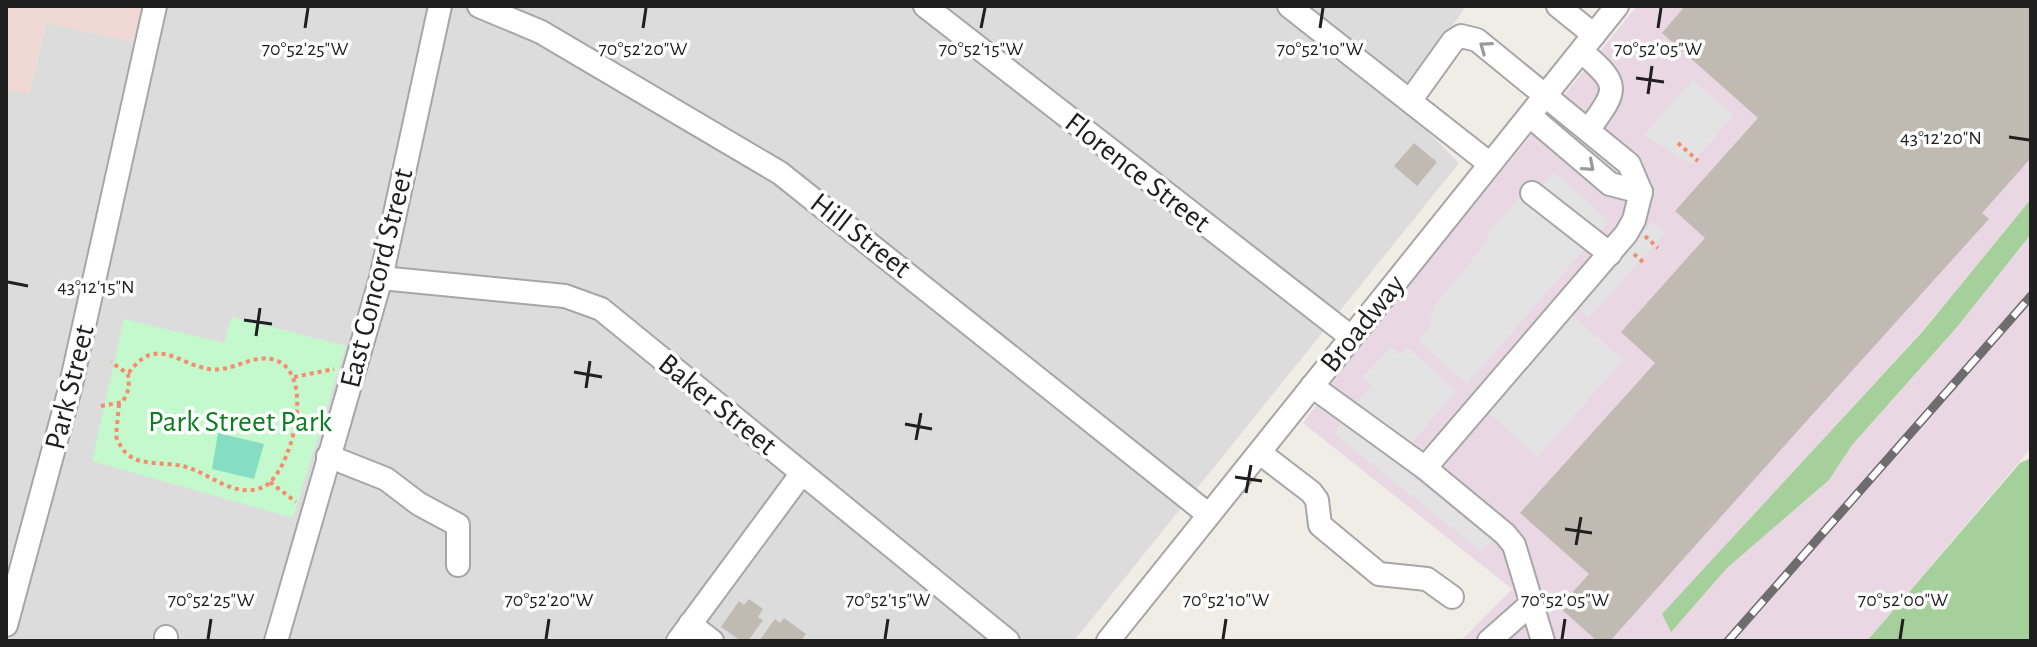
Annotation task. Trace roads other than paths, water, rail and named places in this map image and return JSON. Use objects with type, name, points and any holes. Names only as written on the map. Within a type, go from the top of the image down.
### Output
[{"type":"street","name":"Park Street","points":[[6,625],[70,389],[155,6]]},
{"type":"street","name":"East Concord Street","points":[[276,641],[381,278],[440,6]]},
{"type":"street","name":"Hill Street","points":[[479,6],[541,32],[740,149],[815,198],[1209,515]]},
{"type":"street","name":"Florence Street","points":[[925,6],[1351,337]]},
{"type":"street","points":[[1289,6],[1490,164]]},
{"type":"street","points":[[1558,6],[1588,43],[1610,78],[1613,89],[1612,97],[1589,129]]},
{"type":"street","name":"Broadway","points":[[1108,641],[1617,6]]},
{"type":"street","points":[[1410,101],[1453,41],[1461,36],[1477,40],[1547,94],[1629,164],[1641,192],[1634,220],[1610,254],[1425,468]]},
{"type":"street","points":[[1530,116],[1610,184],[1641,192]]},
{"type":"street","points":[[1532,193],[1610,254]]},
{"type":"street","name":"Baker Street","points":[[381,278],[586,301],[617,321],[1008,641]]},
{"type":"street","points":[[1312,386],[1425,468],[1505,534],[1520,559],[1543,641]]},
{"type":"street","points":[[1260,453],[1311,492],[1317,500],[1320,525],[1379,574],[1427,579],[1452,597]]},
{"type":"street","points":[[328,456],[386,479],[419,504],[458,525],[458,565]]},
{"type":"street","points":[[712,641],[684,633],[802,473]]},
{"type":"street","points":[[1489,641],[1532,603]]},
{"type":"railway","points":[[1728,641],[2031,296]]},
{"type":"park label","name":"Park Street Park","points":[[240,421]]}]
